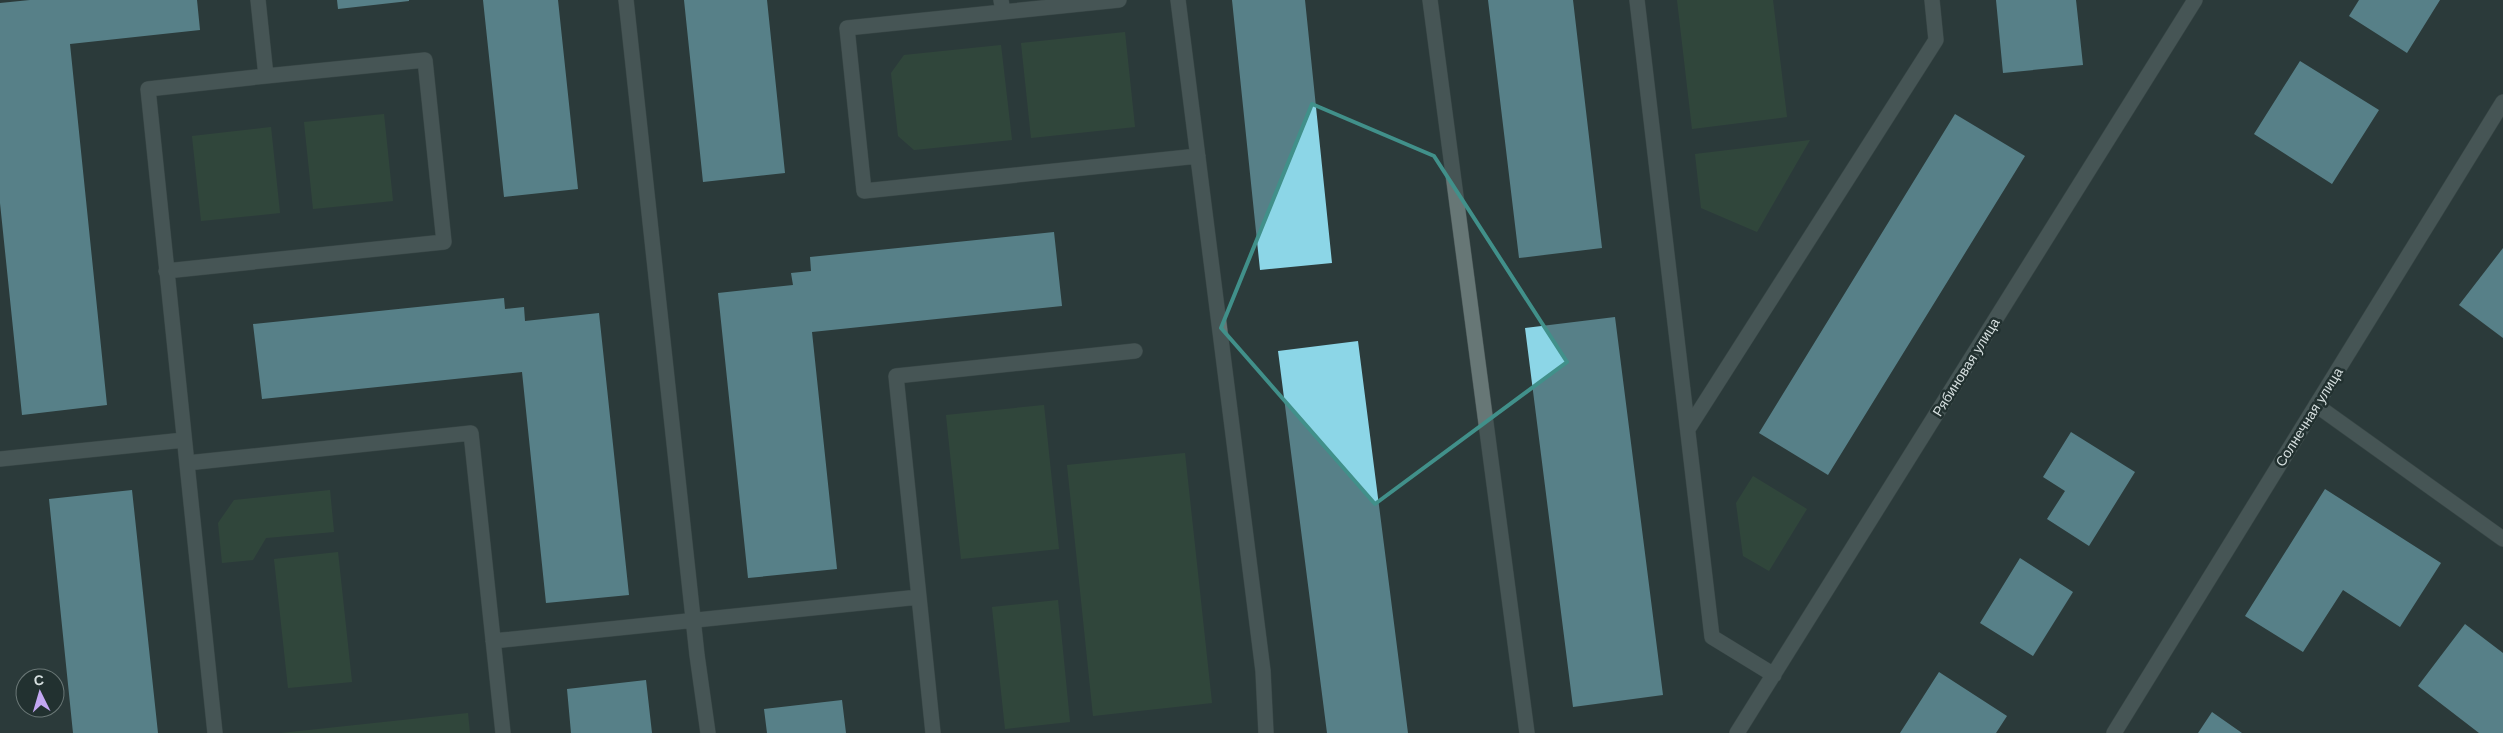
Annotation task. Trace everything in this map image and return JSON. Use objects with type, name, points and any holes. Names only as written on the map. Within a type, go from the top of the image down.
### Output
[{"type":"street","points":[[258,0],[266,76]]},
{"type":"street","points":[[626,0],[693,620],[708,733]]},
{"type":"street","points":[[1119,0],[1002,6],[847,28],[864,191],[1198,156]]},
{"type":"street","points":[[1178,0],[1264,671],[1266,733]]},
{"type":"street","points":[[1430,0],[1527,733]]},
{"type":"street","points":[[1637,0],[1712,637],[1774,675]]},
{"type":"street","points":[[1688,430],[1936,40],[1932,0]]},
{"type":"street","name":"Рябиновая улица","points":[[1737,733],[2196,0]]},
{"type":"street","points":[[166,271],[444,242],[425,60],[148,89],[166,271],[215,733]]},
{"type":"street","name":"Солнечная улица","points":[[2114,733],[2503,102]]},
{"type":"street","points":[[933,733],[896,376],[1135,351]]},
{"type":"street","points":[[2316,405],[2503,538]]},
{"type":"street","points":[[187,464],[471,433],[503,733]]},
{"type":"street","points":[[0,459],[184,440]]},
{"type":"street","points":[[493,641],[919,597]]},
{"type":"highlighted area","points":[[1312,104],[1434,156],[1567,362],[1375,504],[1221,328]]},
{"type":"green space","points":[[1677,0],[1773,0],[1787,117],[1692,129]]},
{"type":"green space","points":[[1125,32],[1135,127],[1031,138],[1021,43]]},
{"type":"green space","points":[[1001,45],[1012,140],[914,150],[898,136],[891,73],[904,55]]},
{"type":"green space","points":[[384,114],[393,201],[313,209],[304,122]]},
{"type":"green space","points":[[271,127],[280,213],[201,221],[192,136]]},
{"type":"green space","points":[[1810,140],[1757,232],[1701,208],[1695,154]]},
{"type":"green space","points":[[1044,405],[1059,549],[961,559],[946,415]]},
{"type":"green space","points":[[1185,453],[1212,703],[1093,716],[1067,465]]},
{"type":"green space","points":[[1753,476],[1807,509],[1769,571],[1743,556],[1736,503]]},
{"type":"green space","points":[[330,490],[334,532],[266,538],[253,560],[222,563],[218,523],[234,500]]},
{"type":"green space","points":[[338,552],[352,682],[288,688],[274,559]]},
{"type":"green space","points":[[1058,600],[1070,722],[1005,729],[992,607]]},
{"type":"green space","points":[[468,713],[470,733],[281,733]]},
{"type":"building","points":[[30,0],[197,0],[200,30],[70,44],[107,405],[22,415],[0,203],[0,3]]},
{"type":"building","points":[[337,0],[409,0],[409,1],[338,9]]},
{"type":"building","points":[[483,0],[558,0],[578,189],[504,197]]},
{"type":"building","points":[[684,0],[767,0],[785,173],[703,182]]},
{"type":"building","points":[[1232,0],[1305,0],[1332,263],[1260,270]]},
{"type":"building","points":[[1488,0],[1573,0],[1602,248],[1519,258]]},
{"type":"building","points":[[1996,0],[2076,0],[2083,65],[2003,73]]},
{"type":"building","points":[[2359,0],[2440,0],[2407,53],[2349,16]]},
{"type":"building","points":[[2300,61],[2379,110],[2332,184],[2254,134]]},
{"type":"building","points":[[1955,114],[2025,156],[1828,475],[1759,433]]},
{"type":"building","points":[[1054,232],[1062,306],[812,332],[837,569],[748,578],[718,293],[793,285],[791,273],[811,271],[810,257]]},
{"type":"building","points":[[2503,248],[2503,338],[2459,305]]},
{"type":"building","points":[[504,298],[505,309],[524,307],[525,321],[599,313],[629,595],[546,603],[522,372],[262,399],[253,324]]},
{"type":"building","points":[[1615,317],[1663,695],[1573,707],[1525,328]]},
{"type":"building","points":[[1358,341],[1408,733],[1327,733],[1278,351]]},
{"type":"building","points":[[2071,432],[2135,472],[2089,546],[2047,519],[2065,491],[2043,477]]},
{"type":"building","points":[[2325,489],[2441,563],[2400,627],[2343,590],[2303,652],[2245,616]]},
{"type":"building","points":[[132,490],[158,733],[73,733],[49,499]]},
{"type":"building","points":[[2020,558],[2073,592],[2033,656],[1980,623]]},
{"type":"building","points":[[2465,624],[2503,653],[2503,733],[2479,733],[2418,686]]},
{"type":"building","points":[[1939,672],[2007,716],[1996,733],[1900,733]]},
{"type":"building","points":[[646,680],[652,733],[571,733],[567,689]]},
{"type":"building","points":[[842,700],[846,733],[767,733],[764,709]]},
{"type":"building","points":[[2212,712],[2242,733],[2198,733]]}]
